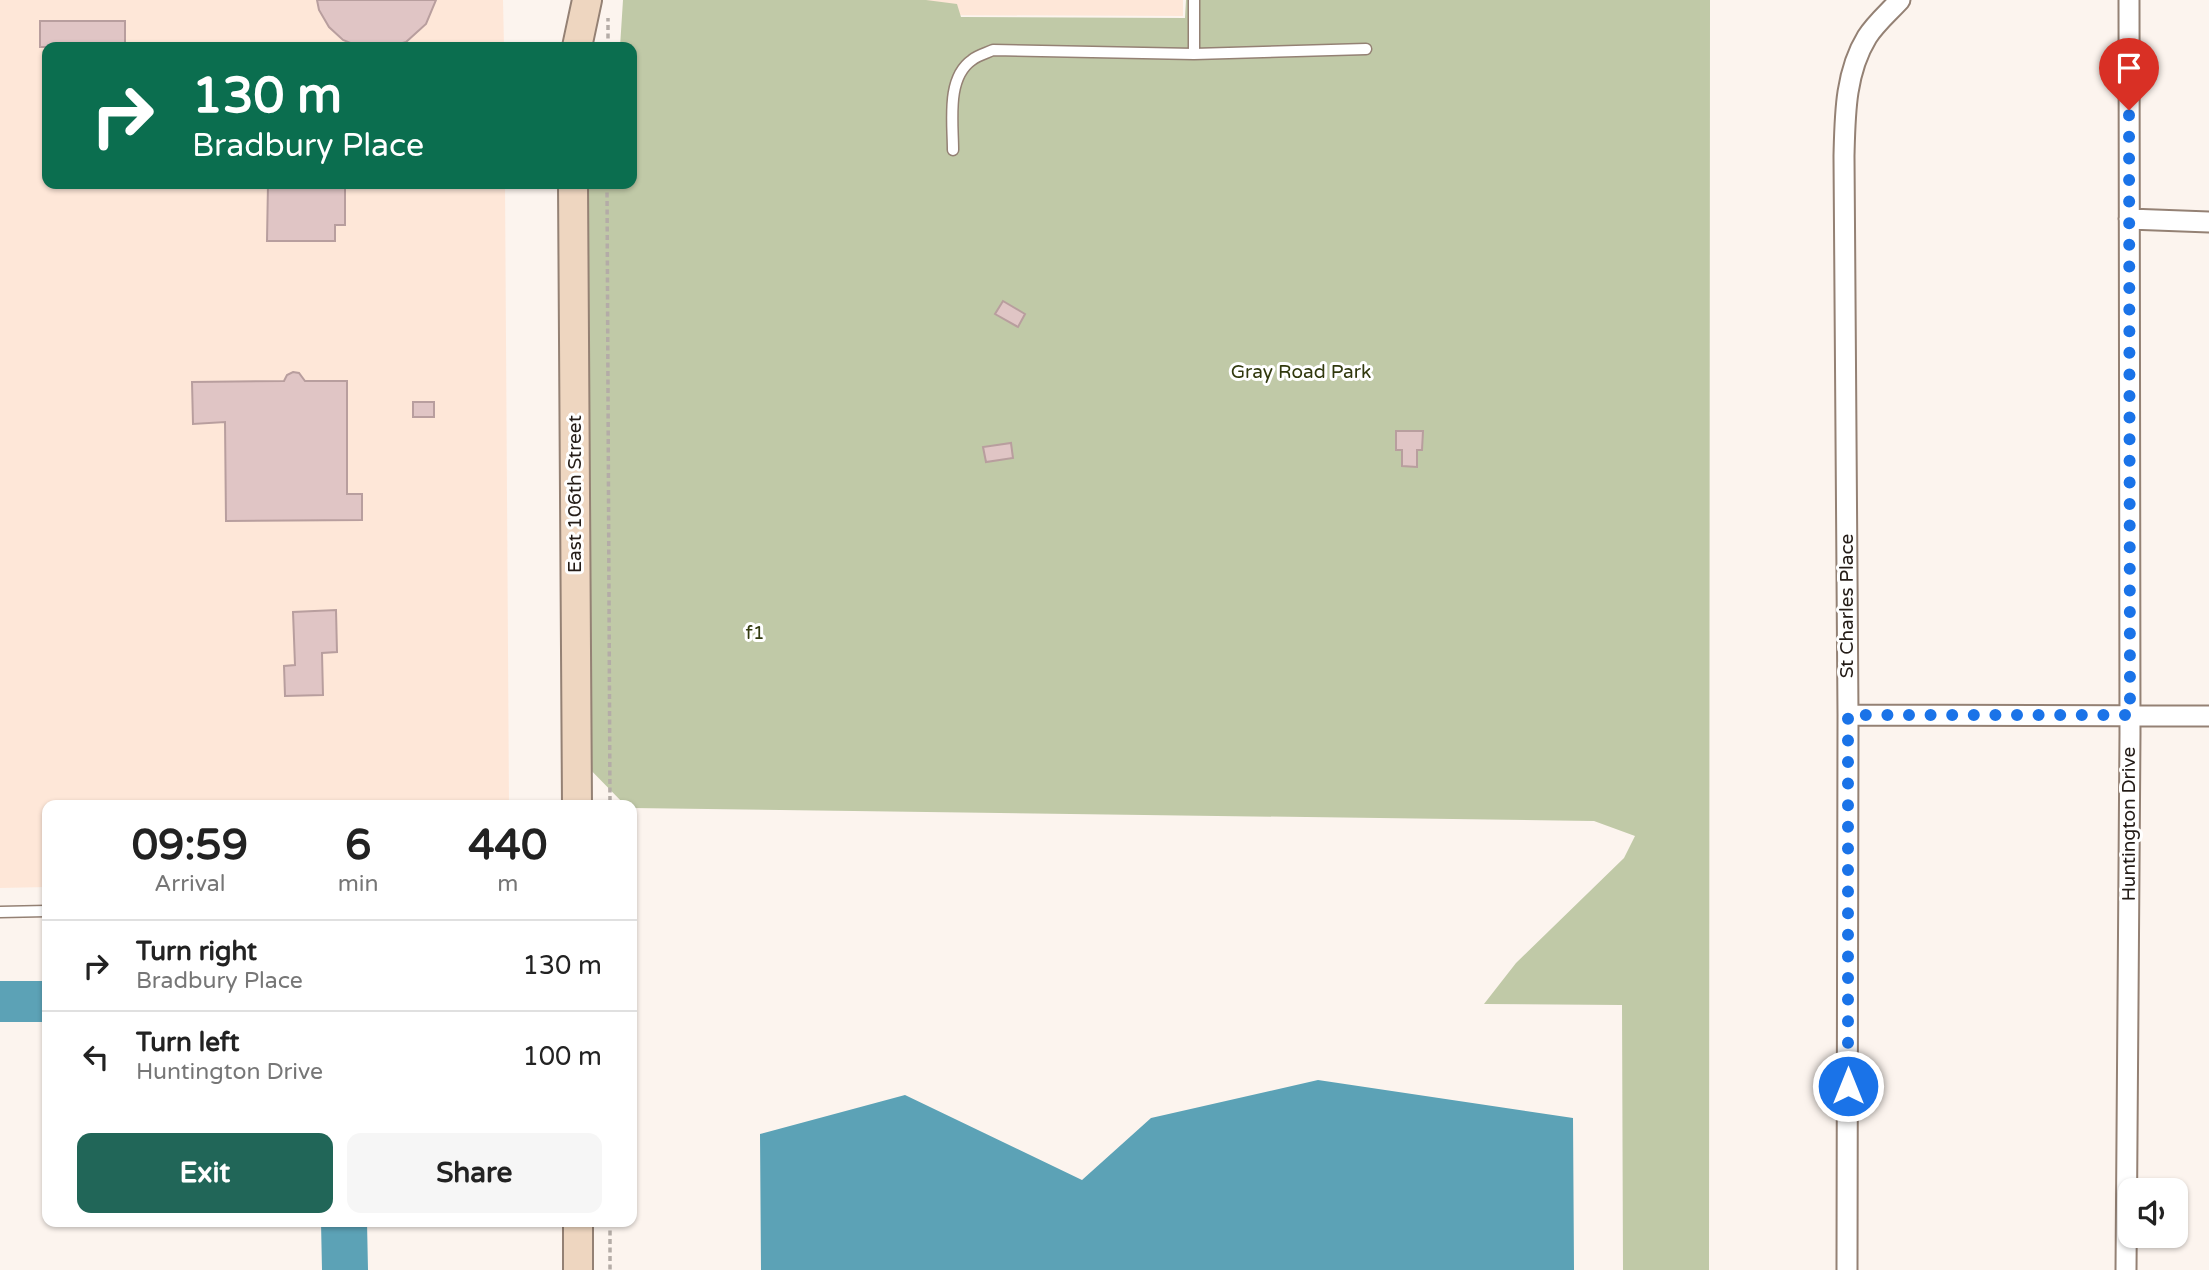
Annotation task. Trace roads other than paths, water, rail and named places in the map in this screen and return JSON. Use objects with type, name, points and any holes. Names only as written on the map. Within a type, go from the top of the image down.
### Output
[{"type":"street","name":"St Charles Place","points":[[1847,1270],[1846,99],[1854,67],[1867,36],[1900,0]]},
{"type":"street","name":"Huntington Drive","points":[[2126,1270],[2130,715],[2129,0]]},
{"type":"street","points":[[579,42],[591,5]]},
{"type":"street","name":"East 106th Street","points":[[573,189],[577,800]]},
{"type":"street","points":[[2129,219],[2209,222]]},
{"type":"street","points":[[1848,715],[2209,716]]},
{"type":"street","points":[[578,1227],[578,1270]]},
{"type":"lane","points":[[1194,0],[1194,54]]},
{"type":"lane","points":[[953,150],[953,102],[959,74],[972,60],[993,50],[1194,54],[1366,49]]},
{"type":"lane","points":[[0,912],[42,911]]},
{"type":"water","points":[[0,981],[42,981],[42,1022],[0,1022]]},
{"type":"water","points":[[1318,1080],[1573,1118],[1574,1270],[761,1270],[760,1134],[905,1095],[1082,1180],[1151,1118]]},
{"type":"water","points":[[321,1227],[367,1227],[368,1270],[322,1270]]},
{"type":"park label","name":"Gray Road Park","points":[[1301,372]]},
{"type":"park label","name":"f1","points":[[755,633]]}]
